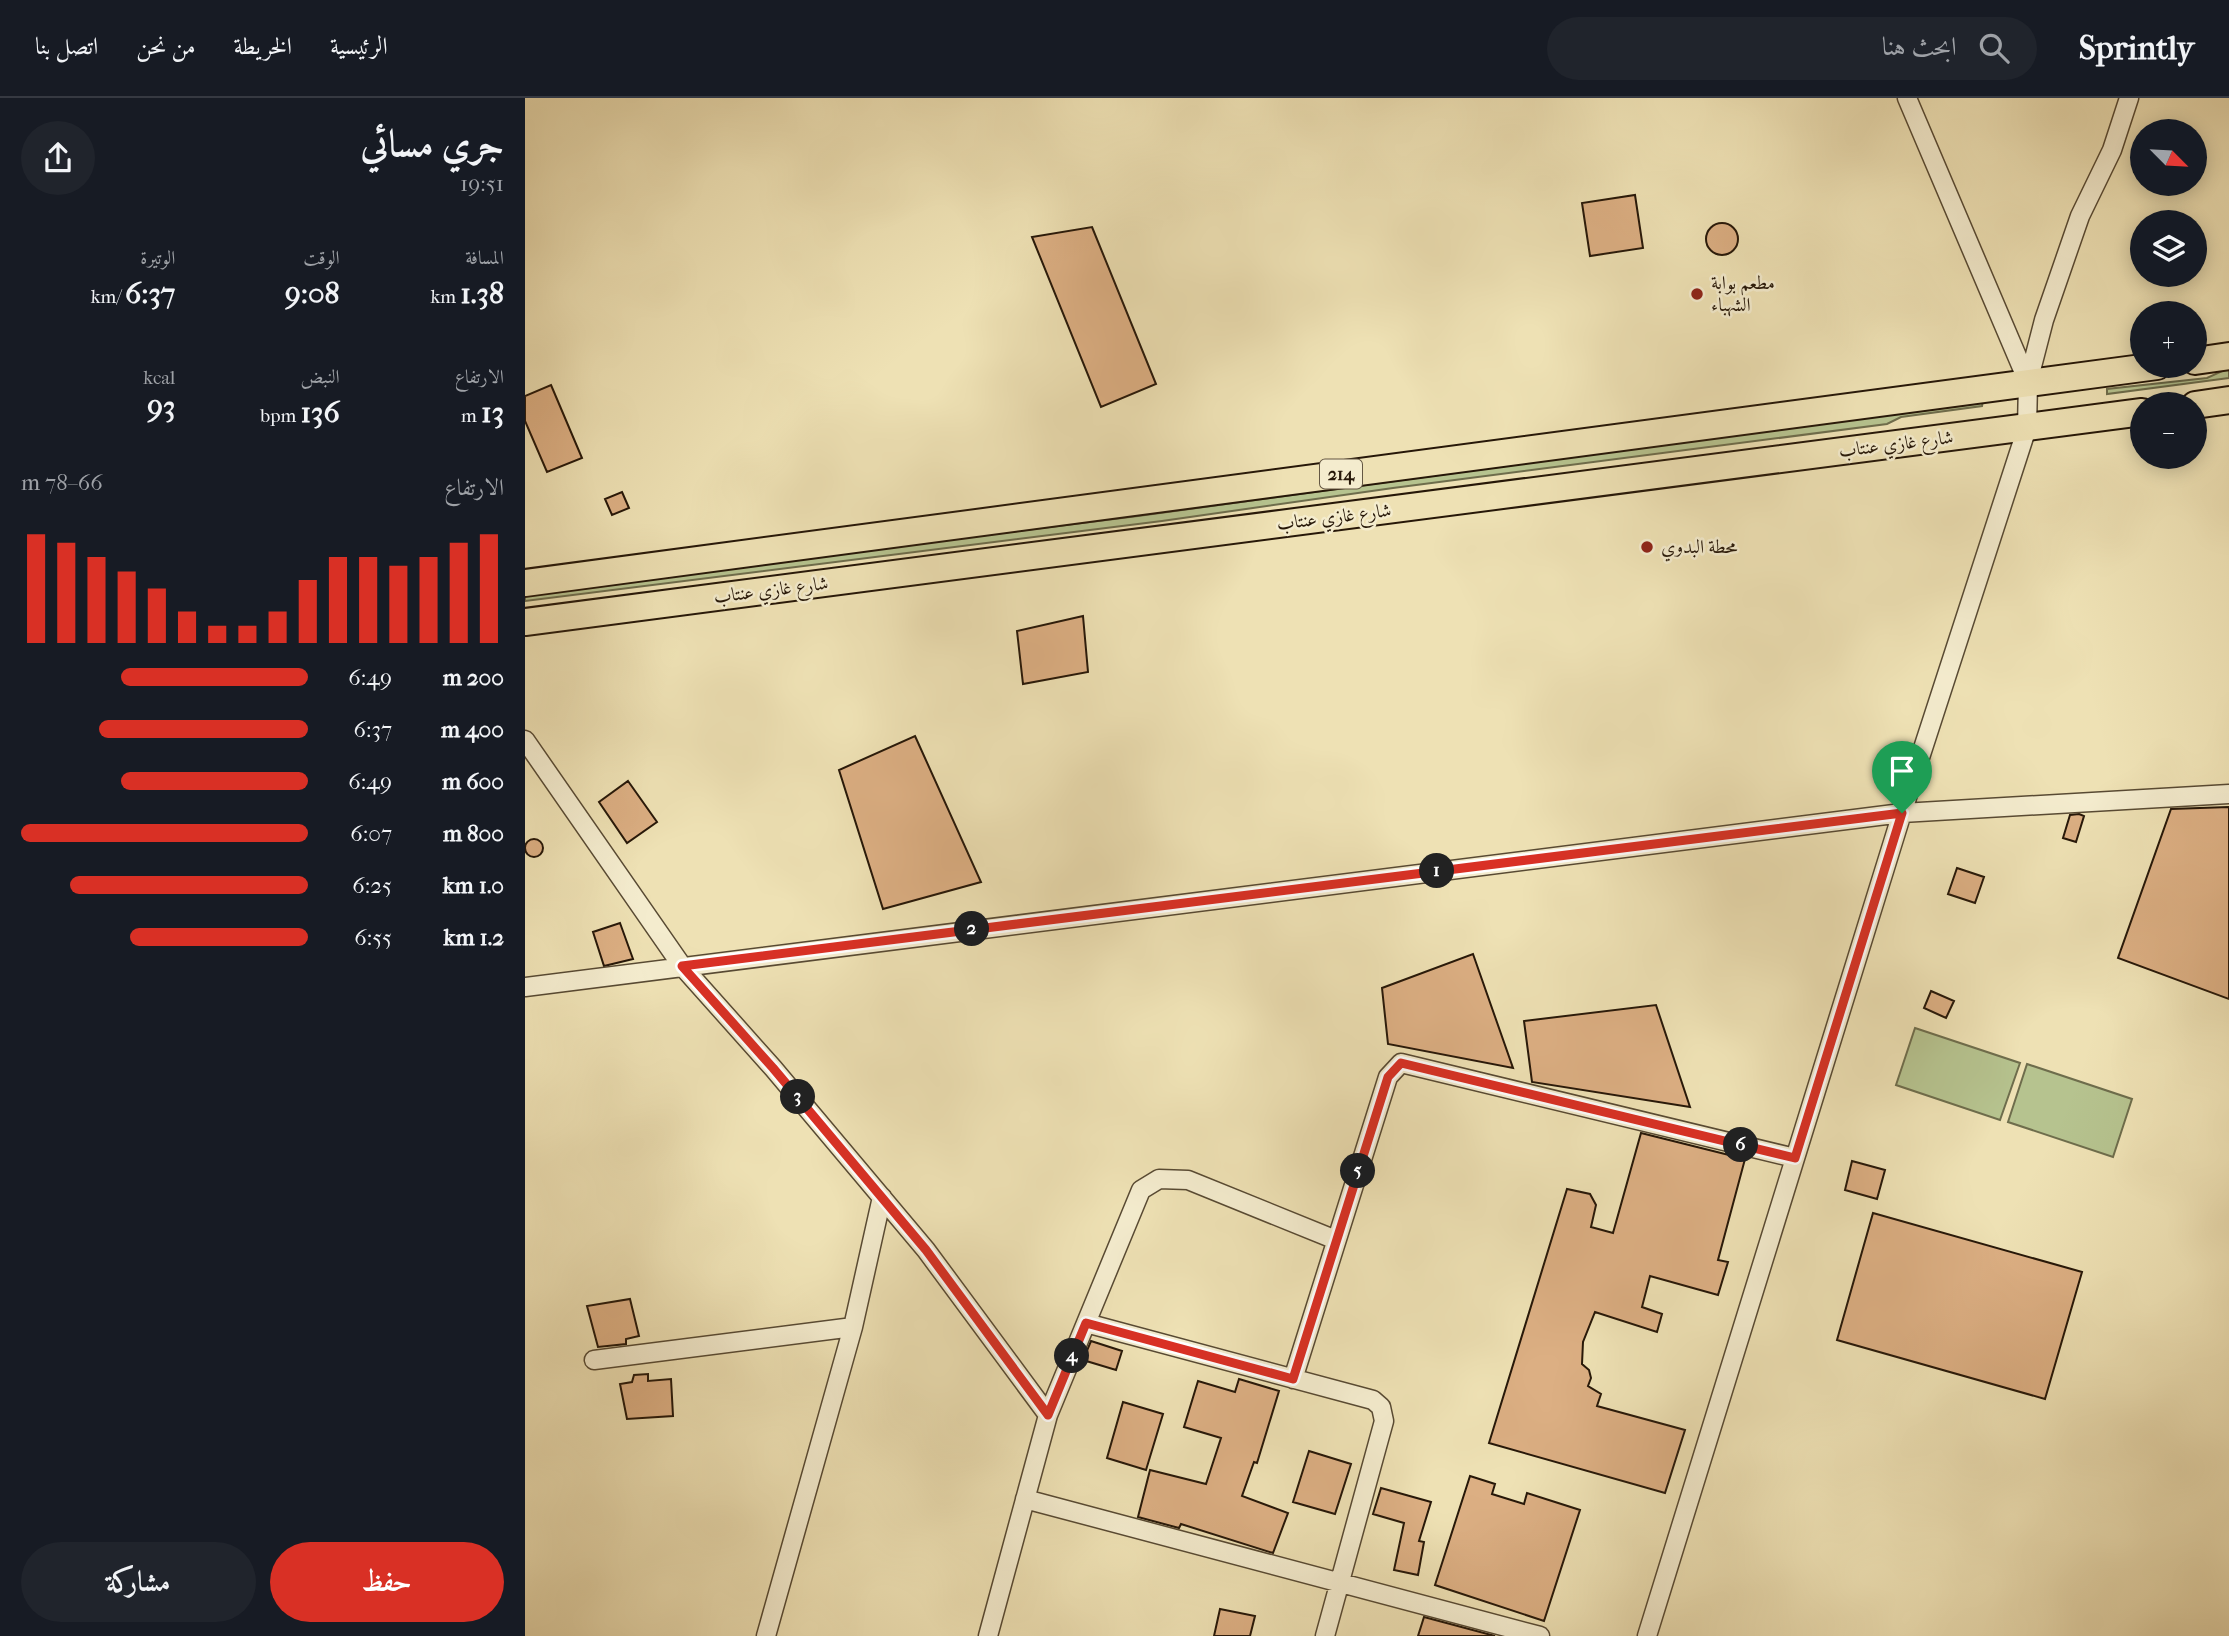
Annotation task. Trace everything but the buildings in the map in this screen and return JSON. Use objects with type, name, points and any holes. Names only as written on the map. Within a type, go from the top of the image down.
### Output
[{"type":"highway","points":[[2207,359],[2229,356]]},
{"type":"highway","name":"214","points":[[525,583],[2130,370]]},
{"type":"highway","points":[[2207,403],[2229,400]]},
{"type":"highway","name":"شارع غازي عنتاب","points":[[525,622],[2130,414]]},
{"type":"street","points":[[1907,98],[2028,383]]},
{"type":"street","points":[[1647,1636],[1902,813],[2028,428],[2028,383],[2044,320],[2077,225],[2112,150],[2129,98]]},
{"type":"street","points":[[525,740],[682,966],[926,1250],[1048,1415]]},
{"type":"street","points":[[525,987],[1902,813],[2229,794]]},
{"type":"street","points":[[1293,1379],[1388,1077],[1401,1063],[1795,1158]]},
{"type":"street","points":[[988,1636],[1048,1415],[1141,1190],[1159,1179],[1188,1180],[1336,1240]]},
{"type":"street","points":[[766,1636],[853,1327],[882,1197]]},
{"type":"street","points":[[1086,1323],[1373,1400],[1384,1412],[1384,1422],[1325,1636]]},
{"type":"street","points":[[594,1360],[853,1327]]},
{"type":"street","points":[[1025,1499],[1540,1636]]},
{"type":"green space","points":[[2229,368],[2229,378],[2107,394],[2107,389],[2207,378]]},
{"type":"green space","points":[[1983,401],[1982,406],[1901,417],[1887,424],[1162,521],[525,601],[525,593],[1138,516]]},
{"type":"green space","points":[[1915,1028],[2020,1063],[2000,1120],[1896,1085]]},
{"type":"green space","points":[[2027,1064],[2132,1099],[2113,1157],[2008,1122]]},
{"type":"place","name":"مطعم بوابة الشهباء","points":[[1697,294]]},
{"type":"place","name":"محطة البدوي","points":[[1647,547]]},
{"type":"route","points":[[1902,813],[1795,1158],[1401,1063],[1393,1068],[1388,1077],[1293,1379],[1086,1323],[1048,1415],[926,1250],[773,1068],[682,966],[1227,897],[1902,813]]}]
